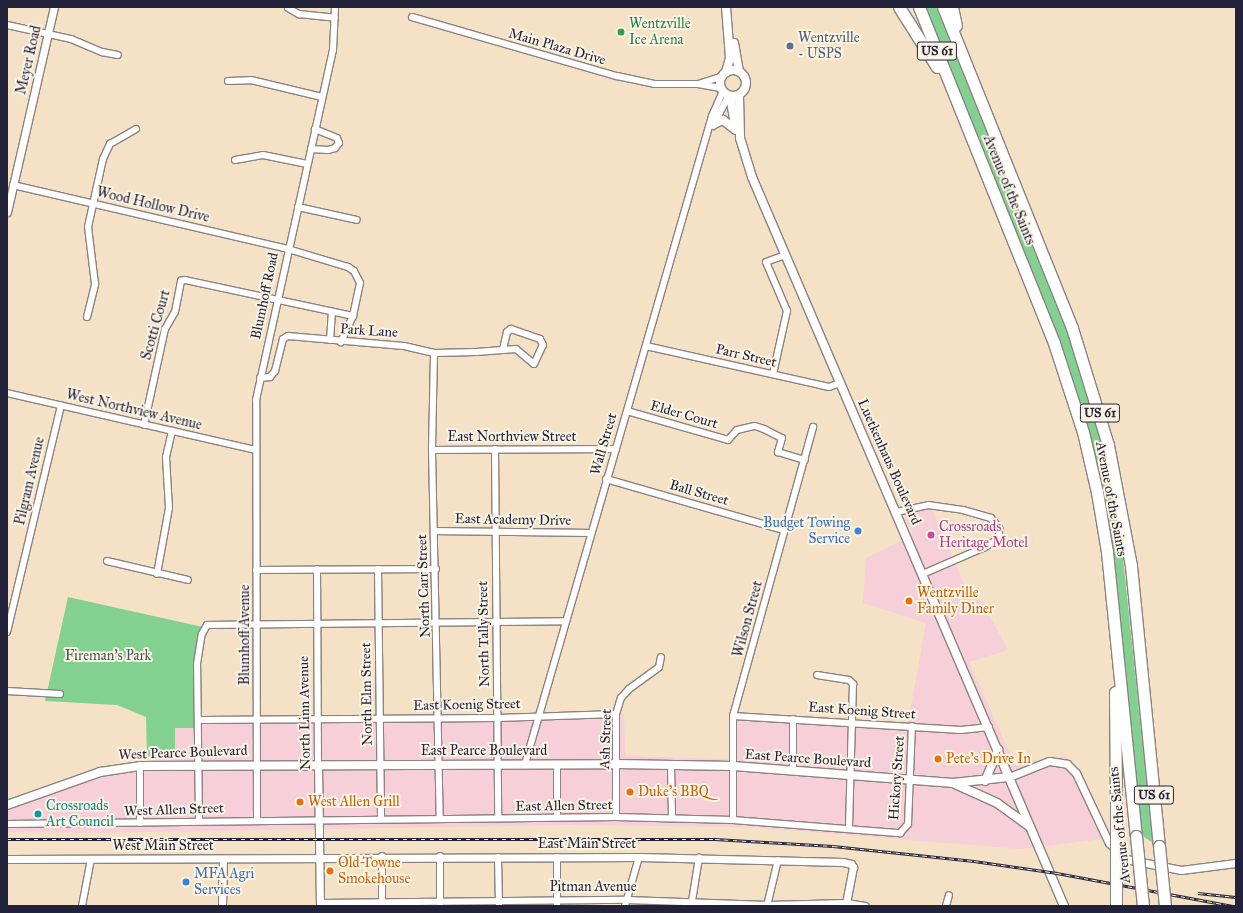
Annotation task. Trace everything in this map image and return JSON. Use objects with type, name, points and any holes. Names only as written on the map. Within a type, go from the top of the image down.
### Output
[{"type":"highway","points":[[898,7],[955,96]]},
{"type":"highway","name":"Avenue of the Saints","points":[[919,7],[1043,315],[1074,402],[1100,507],[1115,622],[1143,906]]},
{"type":"highway","name":"Avenue of the Saints","points":[[943,7],[1072,328],[1108,444],[1130,566],[1165,906]]},
{"type":"highway","points":[[952,7],[960,50]]},
{"type":"highway","points":[[1115,622],[1116,906]]},
{"type":"main road","points":[[727,7],[739,71],[747,80],[747,86],[739,96],[726,93],[724,74],[730,58],[727,7]]},
{"type":"main road","points":[[724,74],[739,71]]},
{"type":"main road","name":"Luetkenhaus Boulevard","points":[[726,93],[736,130],[740,138],[752,177],[989,727],[1064,906]]},
{"type":"main road","name":"Luetkenhaus Boulevard","points":[[739,96],[740,138]]},
{"type":"main road","points":[[714,124],[723,120],[736,130]]},
{"type":"main road","points":[[984,780],[998,750]]},
{"type":"main road","name":"West Pearce Boulevard","points":[[7,805],[111,768],[199,764],[318,764]]},
{"type":"main road","name":"East Pearce Boulevard","points":[[318,764],[617,764],[733,766],[952,783],[1009,777]]},
{"type":"main road","points":[[952,783],[997,803],[1030,827]]},
{"type":"street","name":"Meyer Road","points":[[7,212],[54,7]]},
{"type":"street","name":"Blumhoff Road","points":[[256,450],[256,400],[288,249],[334,50],[335,7]]},
{"type":"street","points":[[288,8],[299,14],[335,18]]},
{"type":"street","name":"Main Plaza Drive","points":[[412,17],[617,76],[654,84],[698,84],[726,93]]},
{"type":"street","points":[[7,25],[71,38],[102,52],[118,55]]},
{"type":"street","name":"Main Plaza Drive","points":[[698,84],[724,74]]},
{"type":"street","points":[[228,81],[251,80],[322,97]]},
{"type":"street","name":"Wall Street","points":[[708,132],[714,124],[726,93]]},
{"type":"street","name":"Wall Street","points":[[525,764],[712,116],[726,93]]},
{"type":"street","points":[[87,317],[94,284],[88,226],[103,159],[110,144],[136,129]]},
{"type":"street","points":[[311,149],[328,150],[335,148],[339,143],[337,138],[315,129]]},
{"type":"street","points":[[235,160],[263,155],[307,164]]},
{"type":"street","name":"Wood Hollow Drive","points":[[13,185],[288,249],[354,271],[360,283],[353,316],[342,342]]},
{"type":"street","points":[[298,207],[357,220]]},
{"type":"street","points":[[772,374],[787,311],[766,262],[785,255]]},
{"type":"street","name":"Scotti Court","points":[[144,425],[165,329],[175,312],[181,281],[185,280],[277,301]]},
{"type":"street","points":[[277,301],[353,316]]},
{"type":"street","points":[[330,340],[332,312]]},
{"type":"street","name":"Park Lane","points":[[260,378],[270,377],[275,371],[283,339],[288,336],[342,342],[404,346],[434,353],[503,350],[522,351],[531,364],[534,364],[543,345],[540,339],[511,329],[507,332],[503,350]]},
{"type":"street","name":"Parr Street","points":[[646,346],[829,387],[840,383]]},
{"type":"street","name":"North Carr Street","points":[[434,353],[432,450],[436,569],[440,818]]},
{"type":"street","name":"West Northview Avenue","points":[[7,392],[256,450]]},
{"type":"street","name":"Pilgram Avenue","points":[[7,632],[61,405]]},
{"type":"street","name":"Elder Court","points":[[627,411],[728,440],[736,430],[755,426],[764,428],[782,438],[778,452],[805,460]]},
{"type":"street","name":"Wilson Street","points":[[733,820],[733,716],[813,427]]},
{"type":"street","points":[[157,574],[169,508],[166,457],[172,431]]},
{"type":"street","name":"North Tally Street","points":[[495,449],[495,622],[498,718],[498,818]]},
{"type":"street","name":"East Northview Street","points":[[432,450],[616,449]]},
{"type":"street","name":"Blumhoff Avenue","points":[[256,450],[256,623],[258,720],[257,820]]},
{"type":"street","name":"Ball Street","points":[[606,479],[784,530]]},
{"type":"street","points":[[896,512],[928,505],[963,510],[991,518],[999,528],[999,535],[995,541],[986,547],[923,574]]},
{"type":"street","name":"East Academy Drive","points":[[434,531],[591,533]]},
{"type":"street","points":[[107,561],[157,574],[188,580]]},
{"type":"street","name":"North Linn Avenue","points":[[317,569],[317,719],[320,904]]},
{"type":"street","name":"North Elm Street","points":[[378,569],[380,819]]},
{"type":"street","points":[[256,570],[436,569]]},
{"type":"street","points":[[199,821],[199,720],[197,664],[204,627],[212,623],[565,622]]},
{"type":"street","name":"Ash Street","points":[[616,817],[616,714],[621,698],[629,689],[659,667],[661,657]]},
{"type":"street","points":[[817,675],[849,680],[853,684],[850,722],[851,775],[849,827]]},
{"type":"street","points":[[7,692],[60,694]]},
{"type":"street","name":"East Koenig Street","points":[[199,720],[498,718],[616,714]]},
{"type":"street","name":"East Koenig Street","points":[[733,716],[961,730],[989,727]]},
{"type":"street","points":[[792,719],[793,770]]},
{"type":"street","name":"Hickory Street","points":[[905,830],[908,824],[912,726]]},
{"type":"street","name":"East Pearce Boulevard","points":[[1009,777],[1049,761],[1067,764],[1080,779],[1109,843],[1126,859],[1180,870],[1236,863]]},
{"type":"street","points":[[556,764],[557,817]]},
{"type":"street","points":[[671,765],[672,818]]},
{"type":"street","points":[[140,766],[140,823]]},
{"type":"street","name":"East Allen Street","points":[[318,819],[557,817],[672,818],[849,827],[900,833],[905,830]]},
{"type":"street","name":"West Allen Street","points":[[7,824],[318,819]]},
{"type":"street","name":"East Main Street","points":[[320,856],[639,857],[843,862],[853,865],[845,905]]},
{"type":"street","name":"West Main Street","points":[[7,859],[223,859],[320,856]]},
{"type":"street","points":[[382,856],[382,904]]},
{"type":"street","points":[[440,856],[440,904]]},
{"type":"street","points":[[498,857],[498,903]]},
{"type":"street","points":[[556,857],[557,903]]},
{"type":"street","points":[[626,903],[639,857]]},
{"type":"street","points":[[692,901],[699,858]]},
{"type":"street","points":[[82,906],[91,859]]},
{"type":"street","points":[[222,906],[223,859]]},
{"type":"street","points":[[768,905],[778,860]]},
{"type":"street","points":[[946,906],[949,895]]},
{"type":"street","name":"Pitman Avenue","points":[[320,904],[626,903],[692,901],[768,905],[865,906]]},
{"type":"shaded area","points":[[931,507],[970,598],[982,601],[1008,650],[969,662],[1014,763],[1066,756],[1103,839],[1020,849],[750,827],[568,825],[86,833],[7,832],[7,805],[88,775],[151,765],[149,725],[624,714],[625,756],[729,759],[729,720],[907,728],[926,623],[863,603],[866,558],[913,535],[904,514]]},
{"type":"green space","points":[[923,7],[936,7],[1066,329],[1095,419],[1116,511],[1123,558],[1153,843],[1141,835],[1086,429]]},
{"type":"green space","name":"Fireman's Park","points":[[68,597],[203,627],[193,663],[195,728],[175,728],[175,758],[147,758],[146,717],[117,705],[45,701]]},
{"type":"railway","points":[[7,839],[715,839],[833,846],[974,861],[1057,873],[1233,906]]},
{"type":"railway","points":[[1198,893],[1236,897]]},
{"type":"place","name":"Wentzville Ice Arena","points":[[621,32]]},
{"type":"place","name":"Wentzville - USPS","points":[[790,46]]},
{"type":"place","name":"Budget Towing Service","points":[[858,531]]},
{"type":"place","name":"Crossroads Heritage Motel","points":[[931,535]]},
{"type":"place","name":"Wentzville Family Diner","points":[[909,601]]},
{"type":"place","name":"Pete's Drive In","points":[[938,759]]},
{"type":"place","name":"Duke's BBQ","points":[[630,792]]},
{"type":"place","name":"West Allen Grill","points":[[300,802]]},
{"type":"place","name":"Crossroads Art Council","points":[[38,814]]},
{"type":"place","name":"Old Towne Smokehouse","points":[[330,871]]},
{"type":"place","name":"MFA Agri Services","points":[[186,882]]}]
